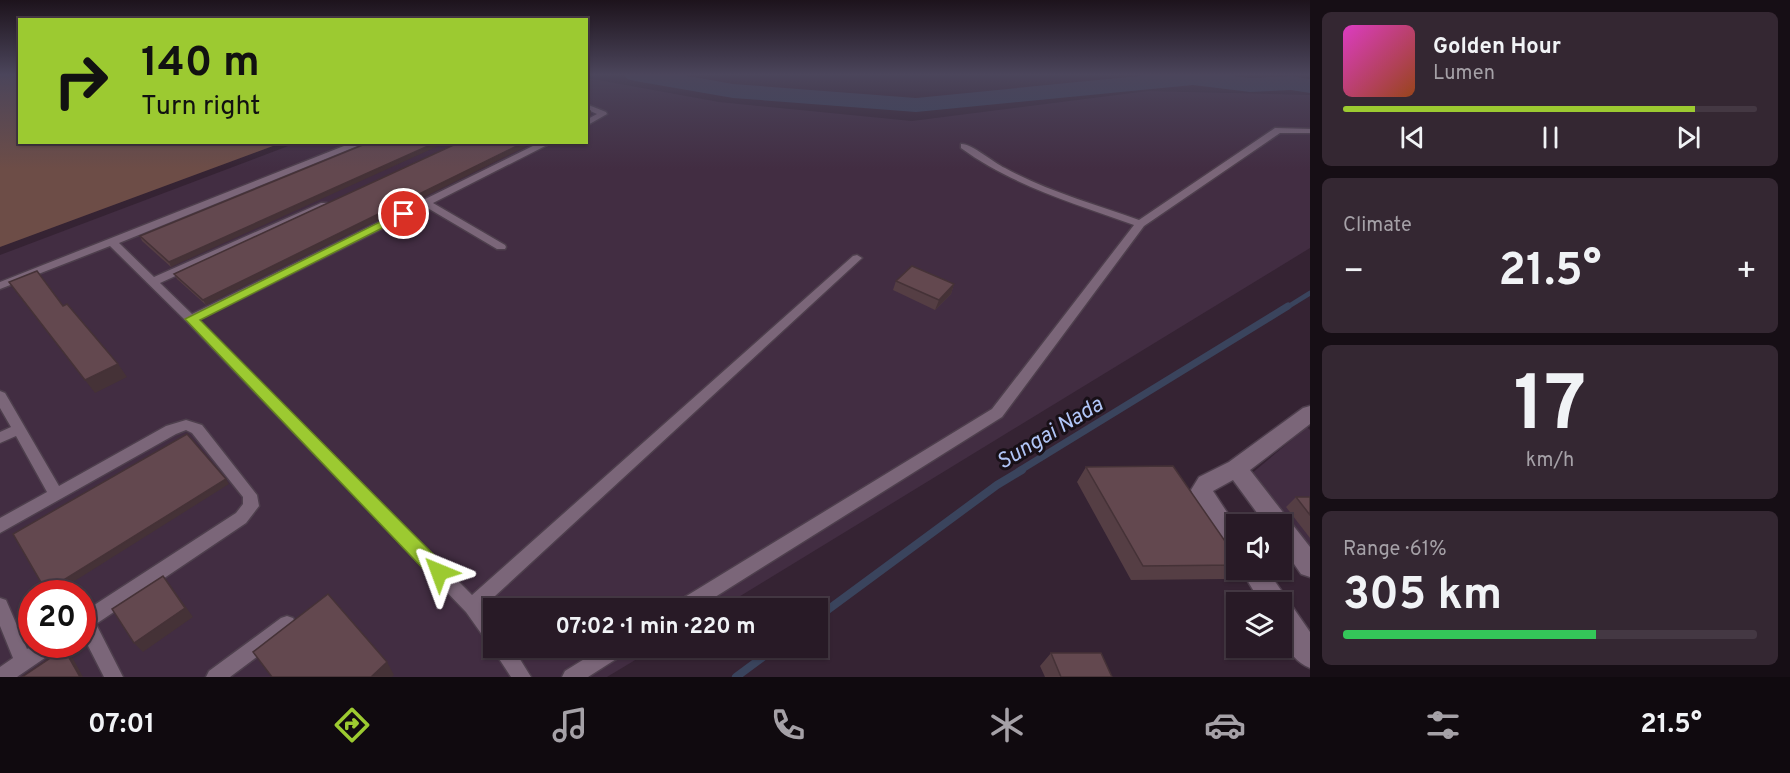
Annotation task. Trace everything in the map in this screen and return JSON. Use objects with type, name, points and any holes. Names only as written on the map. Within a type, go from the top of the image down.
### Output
[{"type":"street","points":[[1226,530],[1205,499],[1202,490],[1207,483],[1238,468],[1308,418]]},
{"type":"street","points":[[1238,468],[1271,514]]},
{"type":"street","points":[[1292,542],[1310,566]]},
{"type":"street","points":[[1292,629],[1310,656]]},
{"type":"lane","points":[[588,107],[603,114],[588,123]]},
{"type":"lane","points":[[699,598],[998,413],[1140,224],[1278,130],[1310,131]]},
{"type":"lane","points":[[0,286],[358,144]]},
{"type":"lane","points":[[191,319],[545,144]]},
{"type":"lane","points":[[964,146],[979,159],[1016,177],[1140,224]]},
{"type":"lane","points":[[153,282],[334,200]]},
{"type":"lane","points":[[426,203],[501,248]]},
{"type":"lane","points":[[111,242],[191,319],[472,606],[483,622]]},
{"type":"lane","points":[[472,606],[858,258]]},
{"type":"lane","points":[[0,396],[56,494]]},
{"type":"lane","points":[[0,526],[171,430],[186,425],[197,429],[252,500],[251,506],[241,518],[96,614]]},
{"type":"lane","points":[[0,438],[19,429]]},
{"type":"lane","points":[[0,606],[24,662]]},
{"type":"lane","points":[[215,677],[287,624]]},
{"type":"lane","points":[[96,644],[114,677]]},
{"type":"lane","points":[[0,677],[30,658]]},
{"type":"lane","points":[[508,658],[522,677]]},
{"type":"lane","points":[[571,677],[602,658]]},
{"type":"shaded area","points":[[0,106],[18,106],[18,144],[278,144],[0,247]]},
{"type":"shaded area","points":[[588,106],[756,106],[912,121],[1033,106],[1310,106],[1310,248],[737,598],[483,598],[483,658],[638,658],[607,677],[0,677],[0,255],[293,144],[588,144]]},
{"type":"shaded area","points":[[1307,427],[1310,430],[1310,552],[1292,528],[1292,514],[1281,514],[1251,474]]},
{"type":"building","points":[[365,144],[433,144],[169,262],[140,236]]},
{"type":"building","points":[[456,144],[521,144],[203,300],[174,274]]},
{"type":"building","points":[[912,266],[954,284],[939,300],[896,281]]},
{"type":"building","points":[[37,271],[63,306],[67,304],[118,364],[85,380],[9,282]]},
{"type":"building","points":[[187,434],[226,479],[64,580],[40,580],[13,534]]},
{"type":"building","points":[[1173,466],[1226,543],[1226,565],[1143,566],[1086,467]]},
{"type":"building","points":[[1296,497],[1310,497],[1310,515]]},
{"type":"building","points":[[163,576],[185,608],[134,643],[112,609]]},
{"type":"building","points":[[328,594],[387,662],[371,677],[272,677],[253,652]]},
{"type":"building","points":[[1051,653],[1101,653],[1112,677],[1061,677]]},
{"type":"building","points":[[50,658],[69,658],[80,677],[22,677]]},
{"type":"waterway","name":"Sungai Nada","points":[[1286,308],[1310,293]]},
{"type":"waterway","name":"Sungai Nada","points":[[1019,471],[1288,306]]},
{"type":"waterway","name":"Sungai Nada","points":[[828,610],[997,485],[1022,470]]},
{"type":"waterway","name":"Sungai Nada","points":[[736,677],[762,658]]},
{"type":"route","points":[[404,214],[191,319],[439,572]]}]
